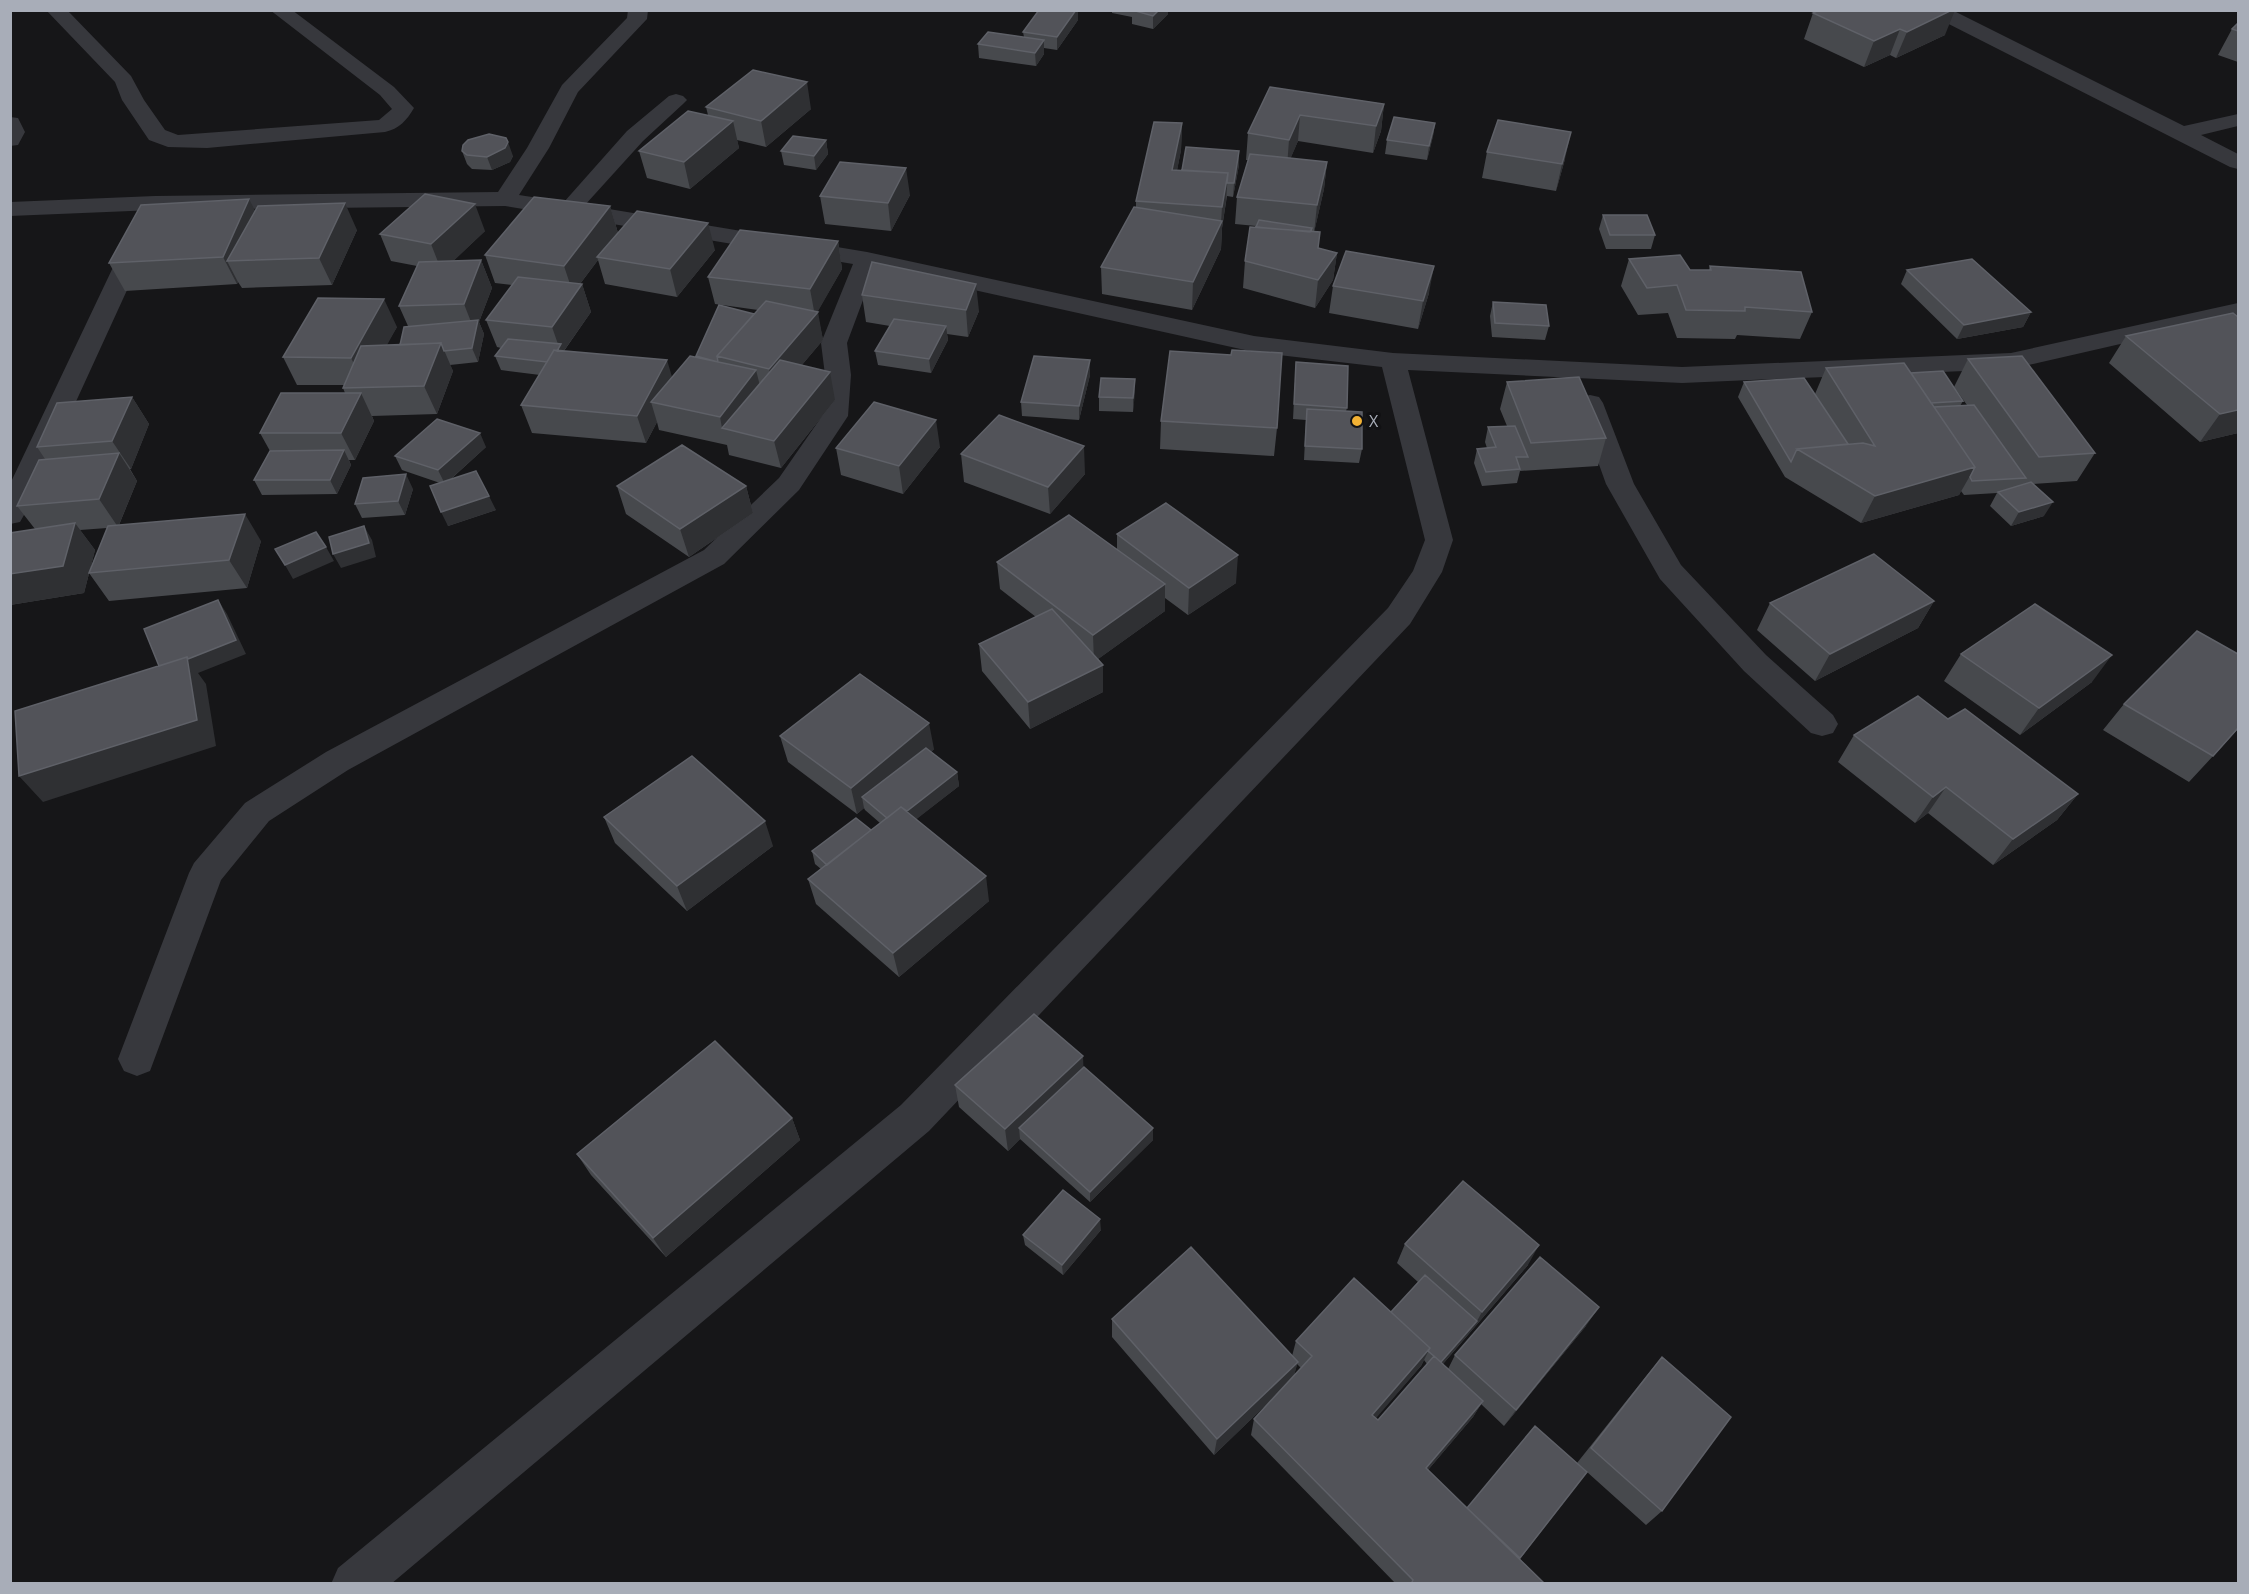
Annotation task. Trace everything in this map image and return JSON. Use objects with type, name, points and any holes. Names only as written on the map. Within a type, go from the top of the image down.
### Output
[{"type":"street","points":[[55,10],[124,80],[133,100],[157,135],[176,142],[384,126],[399,116],[403,108],[387,91],[279,10]]},
{"type":"street","points":[[505,199],[538,148],[569,89],[637,19],[638,10]]},
{"type":"street","points":[[1936,10],[2238,162]]},
{"type":"street","points":[[568,210],[635,136],[676,100]]},
{"type":"street","points":[[2182,133],[2238,120]]},
{"type":"street","points":[[10,123],[14,132],[10,140]]},
{"type":"street","points":[[10,209],[155,203],[505,199],[867,259],[1254,344],[1393,361],[1682,375],[2011,361],[2238,310]]},
{"type":"street","points":[[10,515],[155,203]]},
{"type":"street","points":[[137,1059],[206,873],[257,812],[337,761],[714,557],[789,484],[835,416],[838,375],[834,343],[867,259]]},
{"type":"street","points":[[354,1584],[915,1118],[1399,616],[1427,572],[1438,540],[1393,361]]},
{"type":"street","points":[[1578,370],[1620,484],[1670,572],[1755,663],[1822,724]]},
{"type":"building","points":[[1039,10],[1076,10],[1057,37],[1023,32]]},
{"type":"building","points":[[1132,10],[1159,10],[1153,16]]},
{"type":"building","points":[[1819,10],[1952,10],[1907,32],[1900,29],[1874,41],[1813,13]]},
{"type":"building","points":[[2238,23],[2238,31],[2232,29]]},
{"type":"building","points":[[988,32],[1044,40],[1035,53],[978,44]]},
{"type":"building","points":[[753,70],[807,82],[761,121],[706,107]]},
{"type":"building","points":[[1270,87],[1384,104],[1376,126],[1300,115],[1289,140],[1248,133]]},
{"type":"building","points":[[688,111],[733,121],[684,162],[639,151]]},
{"type":"building","points":[[1394,117],[1435,123],[1429,146],[1387,140]]},
{"type":"building","points":[[1498,120],[1571,132],[1562,164],[1487,152]]},
{"type":"building","points":[[1154,122],[1182,123],[1172,170],[1228,173],[1222,207],[1136,201]]},
{"type":"building","points":[[489,134],[506,138],[508,142],[505,148],[487,157],[467,155],[462,151],[463,145],[468,140]]},
{"type":"building","points":[[793,136],[826,140],[814,156],[781,151]]},
{"type":"building","points":[[1186,147],[1239,151],[1234,183],[1227,183],[1228,173],[1182,170]]},
{"type":"building","points":[[1250,154],[1327,162],[1317,205],[1237,197]]},
{"type":"building","points":[[840,162],[906,168],[888,203],[820,196]]},
{"type":"building","points":[[425,194],[475,204],[431,244],[380,234]]},
{"type":"building","points":[[534,197],[610,206],[564,266],[485,255]]},
{"type":"building","points":[[249,199],[223,257],[109,263],[141,205]]},
{"type":"building","points":[[345,203],[319,258],[227,261],[258,206]]},
{"type":"building","points":[[1134,207],[1222,221],[1193,282],[1101,267]]},
{"type":"building","points":[[637,211],[708,223],[670,269],[597,257]]},
{"type":"building","points":[[1603,215],[1647,215],[1655,235],[1610,235]]},
{"type":"building","points":[[1259,220],[1312,228],[1310,232],[1256,227]]},
{"type":"building","points":[[1250,227],[1320,232],[1318,248],[1337,253],[1318,280],[1245,261]]},
{"type":"building","points":[[740,230],[838,241],[810,289],[708,277]]},
{"type":"building","points":[[1346,251],[1434,266],[1423,301],[1333,286]]},
{"type":"building","points":[[1680,255],[1690,270],[1711,270],[1710,266],[1801,272],[1812,312],[1745,307],[1745,311],[1686,310],[1677,285],[1647,288],[1629,259]]},
{"type":"building","points":[[1972,259],[2031,312],[1964,325],[1907,270]]},
{"type":"building","points":[[481,260],[464,304],[399,306],[419,262]]},
{"type":"building","points":[[872,262],[976,284],[966,310],[862,295]]},
{"type":"building","points":[[518,277],[582,284],[552,327],[486,320]]},
{"type":"building","points":[[318,298],[384,299],[351,358],[283,357]]},
{"type":"building","points":[[766,301],[818,312],[769,369],[717,356]]},
{"type":"building","points":[[1493,302],[1546,305],[1549,326],[1495,323]]},
{"type":"building","points":[[719,305],[754,314],[717,356],[718,362],[696,356]]},
{"type":"building","points":[[2233,313],[2238,317],[2238,410],[2220,414],[2126,336]]},
{"type":"building","points":[[894,319],[946,326],[929,359],[875,351]]},
{"type":"building","points":[[478,320],[472,348],[444,351],[441,343],[400,345],[404,327]]},
{"type":"building","points":[[508,339],[561,344],[557,351],[554,350],[547,362],[495,356]]},
{"type":"building","points":[[441,343],[424,386],[343,388],[361,346]]},
{"type":"building","points":[[554,350],[667,360],[637,416],[521,405]]},
{"type":"building","points":[[1232,350],[1282,353],[1277,428],[1161,421],[1170,351],[1231,355]]},
{"type":"building","points":[[690,356],[756,370],[720,417],[651,402]]},
{"type":"building","points":[[1034,356],[1090,360],[1079,406],[1021,402]]},
{"type":"building","points":[[2022,356],[2095,453],[2039,457],[1968,359]]},
{"type":"building","points":[[780,360],[830,372],[774,441],[722,428]]},
{"type":"building","points":[[1296,362],[1348,366],[1347,408],[1294,404]]},
{"type":"building","points":[[1904,363],[1975,467],[1875,496],[1797,449],[1863,443],[1875,446],[1826,368]]},
{"type":"building","points":[[1943,371],[1963,401],[1931,403],[1911,373]]},
{"type":"building","points":[[1579,377],[1606,438],[1531,443],[1507,382]]},
{"type":"building","points":[[1101,378],[1135,379],[1133,398],[1099,397]]},
{"type":"building","points":[[1804,378],[1848,444],[1797,449],[1791,462],[1744,382]]},
{"type":"building","points":[[281,393],[361,393],[341,433],[260,433]]},
{"type":"building","points":[[132,397],[112,441],[37,447],[57,403]]},
{"type":"building","points":[[874,402],[936,420],[899,466],[836,448]]},
{"type":"building","points":[[1974,405],[2026,478],[1972,481],[1970,477],[1975,467],[1934,407]]},
{"type":"building","points":[[1307,409],[1362,412],[1362,449],[1305,446]]},
{"type":"building","points":[[999,415],[1084,446],[1048,487],[961,454]]},
{"type":"building","points":[[437,419],[480,433],[438,470],[395,456]]},
{"type":"building","points":[[1515,426],[1528,457],[1516,457],[1520,469],[1486,472],[1477,449],[1496,447],[1488,427]]},
{"type":"building","points":[[682,445],[746,486],[680,529],[617,486]]},
{"type":"building","points":[[344,450],[330,480],[254,480],[270,451]]},
{"type":"building","points":[[119,453],[99,499],[17,506],[39,460]]},
{"type":"building","points":[[476,471],[489,496],[441,512],[430,486]]},
{"type":"building","points":[[406,474],[398,501],[355,504],[363,478]]},
{"type":"building","points":[[2031,482],[2053,502],[2019,512],[1998,492]]},
{"type":"building","points":[[1166,503],[1238,555],[1189,588],[1117,534]]},
{"type":"building","points":[[245,514],[229,560],[89,573],[108,526]]},
{"type":"building","points":[[1069,515],[1165,584],[1093,635],[997,562]]},
{"type":"building","points":[[75,523],[63,566],[10,574],[10,533]]},
{"type":"building","points":[[364,526],[369,543],[333,554],[329,537]]},
{"type":"building","points":[[316,532],[326,547],[285,565],[275,549]]},
{"type":"building","points":[[1874,554],[1934,601],[1830,654],[1770,603]]},
{"type":"building","points":[[218,600],[236,640],[188,659],[187,657],[159,666],[144,629]]},
{"type":"building","points":[[2035,604],[2112,655],[2039,708],[1961,654]]},
{"type":"building","points":[[1052,609],[1103,665],[1028,702],[979,644]]},
{"type":"building","points":[[2197,631],[2238,654],[2238,728],[2213,756],[2124,704]]},
{"type":"building","points":[[187,657],[197,720],[19,776],[15,711]]},
{"type":"building","points":[[860,674],[929,723],[851,788],[780,736]]},
{"type":"building","points":[[1918,696],[1948,719],[1965,709],[2078,794],[2013,839],[1946,787],[1933,797],[1854,735]]},
{"type":"building","points":[[926,748],[957,772],[907,811],[901,807],[887,818],[862,797]]},
{"type":"building","points":[[692,756],[765,821],[677,886],[604,817]]},
{"type":"building","points":[[901,807],[986,876],[893,953],[808,879]]},
{"type":"building","points":[[856,818],[871,830],[827,865],[812,851]]},
{"type":"building","points":[[1034,1014],[1083,1056],[1005,1129],[955,1085]]},
{"type":"building","points":[[715,1041],[792,1118],[653,1238],[577,1154]]},
{"type":"building","points":[[1084,1067],[1153,1128],[1090,1192],[1019,1128]]},
{"type":"building","points":[[1463,1181],[1539,1245],[1482,1312],[1405,1244]]},
{"type":"building","points":[[1063,1190],[1100,1219],[1062,1265],[1023,1235]]},
{"type":"building","points":[[1191,1247],[1298,1362],[1217,1439],[1112,1319]]},
{"type":"building","points":[[1540,1257],[1599,1307],[1516,1410],[1455,1355]]},
{"type":"building","points":[[1425,1275],[1477,1321],[1441,1362],[1428,1351],[1430,1348],[1391,1312]]},
{"type":"building","points":[[1354,1278],[1430,1348],[1372,1415],[1378,1420],[1434,1356],[1483,1401],[1426,1468],[1545,1584],[1411,1584],[1413,1580],[1254,1419],[1312,1356],[1296,1341]]},
{"type":"building","points":[[1662,1357],[1731,1417],[1662,1511],[1591,1448]]},
{"type":"building","points":[[1535,1426],[1587,1472],[1520,1558],[1467,1508]]},
{"type":"place","name":"X","points":[[1357,421]]}]
